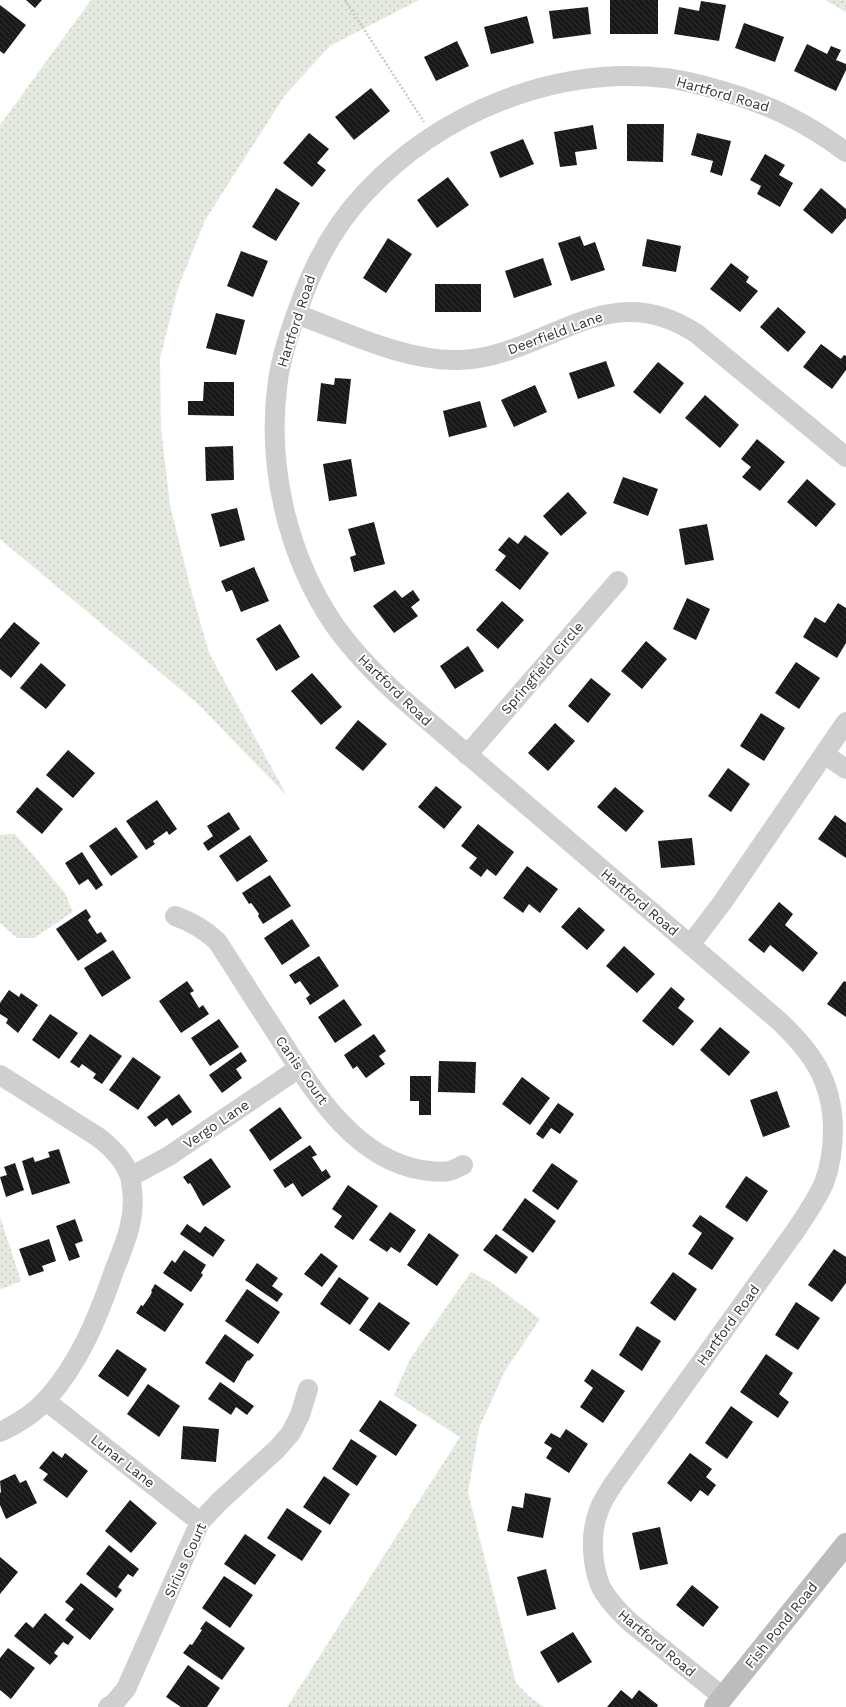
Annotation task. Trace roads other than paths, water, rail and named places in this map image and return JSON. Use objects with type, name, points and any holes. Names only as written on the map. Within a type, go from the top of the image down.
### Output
[{"type":"street","name":"Hartford Road","points":[[719,1702],[619,1612],[608,1598],[600,1585],[596,1569],[594,1557],[594,1528],[598,1512],[611,1488],[796,1230],[815,1200],[824,1182],[840,1139],[838,1095],[824,1079],[816,1064],[793,1034],[382,681],[351,646],[335,625],[310,582],[294,544],[288,524],[281,490],[276,441],[275,420],[278,380],[296,314],[316,264],[344,220],[363,195],[385,173],[433,136],[460,118],[512,97],[539,88],[604,78],[666,78],[698,84],[759,102],[787,115],[831,141],[846,152]]},
{"type":"street","name":"Deerfield Lane","points":[[296,314],[412,355],[459,360],[475,358],[506,350],[582,321],[602,315],[636,312],[661,316],[682,324],[697,334],[846,457]]},
{"type":"street","name":"Springfield Circle","points":[[467,755],[618,581]]},
{"type":"street","name":"Hartford Road","points":[[690,945],[708,923],[846,722]]},
{"type":"street","points":[[824,754],[846,769]]},
{"type":"street","name":"Canis Court","points":[[175,916],[204,929],[217,941],[299,1068],[334,1114],[350,1132],[366,1146],[387,1159],[410,1168],[431,1172],[449,1171],[463,1165]]},
{"type":"street","name":"Vergo Lane","points":[[130,1177],[169,1156],[299,1068]]},
{"type":"street","points":[[0,1076],[98,1137],[112,1148],[130,1177],[133,1196],[132,1220],[102,1306],[91,1331],[75,1360],[46,1400],[15,1425],[0,1432]]},
{"type":"street","name":"Sirius Court","points":[[108,1707],[114,1703],[126,1689],[200,1522],[220,1501],[277,1449],[291,1433],[300,1415],[308,1389]]},
{"type":"street","name":"Lunar Lane","points":[[46,1400],[200,1522]]},
{"type":"street","name":"Fish Pond Road","points":[[719,1702],[846,1544]]}]
